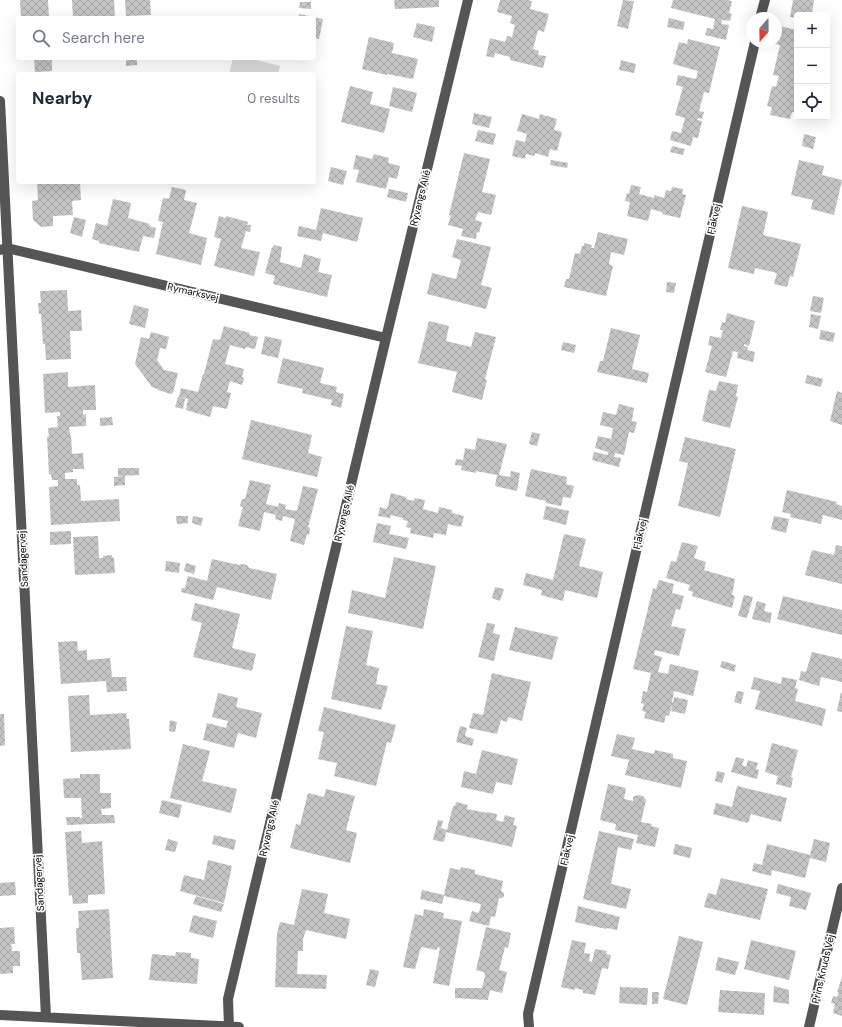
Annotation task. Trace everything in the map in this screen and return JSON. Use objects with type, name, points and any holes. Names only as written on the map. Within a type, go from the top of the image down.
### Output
[{"type":"street","name":"Ryvangs Allé","points":[[229,1026],[228,999],[468,0]]},
{"type":"street","points":[[761,12],[764,0]]},
{"type":"street","name":"Flakvej","points":[[529,1027],[528,1014],[754,48]]},
{"type":"street","name":"Sandagervej","points":[[0,101],[4,249],[46,1017]]},
{"type":"street","name":"Rymarksvej","points":[[4,249],[386,338]]},
{"type":"street","name":"Prins Knuds Vej","points":[[809,1027],[842,888]]},
{"type":"street","points":[[0,1015],[132,1024],[239,1027]]},
{"type":"shaded area","points":[[232,60],[257,60],[280,66],[278,72],[230,72]]},
{"type":"building","points":[[20,0],[48,0],[49,16],[21,16]]},
{"type":"building","points":[[72,0],[114,0],[115,16],[73,16]]},
{"type":"building","points":[[125,0],[150,0],[151,15],[126,16]]},
{"type":"building","points":[[394,0],[439,0],[439,7],[395,9]]},
{"type":"building","points":[[500,0],[532,1],[530,9],[549,14],[544,32],[538,30],[533,49],[539,51],[538,55],[546,56],[543,68],[510,60],[510,57],[495,53],[494,58],[486,56],[490,38],[505,42],[507,36],[512,37],[515,25],[510,23],[512,16],[497,12]]},
{"type":"building","points":[[623,0],[634,1],[628,29],[617,26]]},
{"type":"building","points":[[673,0],[732,1],[729,13],[732,14],[730,21],[722,20],[721,24],[729,25],[726,40],[705,35],[707,28],[713,29],[715,19],[671,8]]},
{"type":"building","points":[[793,0],[814,0],[812,12],[794,12],[794,18],[790,17]]},
{"type":"building","points":[[300,2],[311,2],[311,9],[299,8]]},
{"type":"building","points":[[299,14],[309,16],[298,16]]},
{"type":"building","points":[[316,18],[323,19],[319,39],[316,38]]},
{"type":"building","points":[[669,18],[685,22],[683,30],[667,27]]},
{"type":"building","points":[[417,23],[435,27],[432,42],[413,37]]},
{"type":"building","points":[[782,27],[794,29],[794,112],[792,112],[790,119],[770,115],[772,107],[767,106],[772,86],[776,87],[779,76],[773,75],[779,48],[782,48]]},
{"type":"building","points":[[369,37],[394,43],[392,53],[418,59],[413,79],[362,69]]},
{"type":"building","points":[[688,39],[720,47],[709,93],[704,92],[699,111],[704,112],[702,119],[698,118],[697,120],[702,121],[698,138],[693,137],[691,146],[670,140],[672,131],[681,133],[685,118],[675,115],[683,87],[676,85],[678,75],[696,79],[698,71],[673,64],[679,42],[687,44]]},
{"type":"building","points":[[34,60],[52,60],[52,71],[35,72]]},
{"type":"building","points":[[126,60],[137,60],[137,65],[126,66]]},
{"type":"building","points":[[621,60],[636,64],[634,73],[619,70]]},
{"type":"building","points":[[350,86],[373,92],[370,104],[390,109],[384,133],[341,122]]},
{"type":"building","points":[[393,87],[417,93],[412,112],[389,106]]},
{"type":"building","points":[[474,113],[492,117],[489,128],[472,124]]},
{"type":"building","points":[[522,114],[539,119],[540,114],[557,119],[554,130],[562,132],[557,151],[550,149],[548,157],[535,153],[534,156],[526,154],[525,159],[512,156],[516,140],[525,142],[527,134],[517,131]]},
{"type":"building","points":[[478,130],[496,134],[493,145],[475,141]]},
{"type":"building","points":[[804,134],[816,137],[813,149],[802,146]]},
{"type":"building","points":[[672,146],[685,149],[683,155],[670,152]]},
{"type":"building","points":[[464,153],[490,159],[482,192],[496,195],[491,215],[478,212],[475,220],[482,222],[479,233],[477,232],[476,239],[461,236],[463,229],[448,225]]},
{"type":"building","points":[[374,154],[389,158],[388,163],[400,166],[397,179],[389,177],[386,189],[356,182],[359,170],[353,169],[356,155],[372,159]]},
{"type":"building","points":[[551,160],[568,163],[567,168],[550,165]]},
{"type":"building","points":[[799,160],[824,166],[822,175],[842,180],[834,215],[811,209],[813,200],[791,195]]},
{"type":"building","points":[[331,167],[347,171],[343,185],[328,181]]},
{"type":"building","points":[[37,184],[80,184],[81,200],[72,201],[73,215],[53,216],[53,226],[41,227],[33,220],[32,201],[38,200]]},
{"type":"building","points":[[631,185],[641,187],[639,194],[654,198],[654,195],[664,198],[666,190],[671,191],[672,187],[683,189],[682,194],[686,195],[680,218],[662,214],[662,212],[651,209],[648,221],[627,216],[630,202],[625,201],[627,193],[629,194]]},
{"type":"building","points":[[172,187],[186,190],[184,200],[197,203],[189,233],[207,238],[201,265],[156,254],[163,222],[158,221],[163,198],[169,199]]},
{"type":"building","points":[[389,189],[408,193],[406,202],[387,197]]},
{"type":"building","points":[[113,199],[131,203],[128,218],[150,224],[149,226],[156,228],[154,238],[143,236],[139,252],[99,243],[99,241],[92,239],[96,223],[107,226]]},
{"type":"building","points":[[742,206],[768,212],[763,235],[801,244],[793,277],[790,276],[787,287],[774,284],[777,273],[755,268],[754,274],[728,268]]},
{"type":"building","points":[[321,208],[363,218],[357,242],[323,233],[321,241],[297,236],[299,226],[316,230]]},
{"type":"building","points":[[219,216],[226,218],[226,216],[248,222],[247,225],[251,225],[250,232],[246,231],[241,248],[260,252],[254,276],[214,266],[221,239],[214,237]]},
{"type":"building","points":[[74,217],[86,220],[82,237],[70,233]]},
{"type":"building","points":[[598,232],[628,239],[624,255],[611,252],[609,264],[613,266],[606,296],[564,287],[566,279],[569,279],[575,253],[580,254],[584,243],[592,245],[591,248],[594,248]]},
{"type":"building","points":[[457,239],[491,247],[481,285],[492,288],[486,309],[427,294],[432,273],[456,279],[461,260],[452,257]]},
{"type":"building","points":[[274,245],[282,247],[280,262],[301,268],[304,254],[321,259],[318,272],[332,275],[327,297],[273,284],[275,276],[265,273],[272,247],[273,248]]},
{"type":"building","points":[[667,282],[676,283],[674,293],[666,292]]},
{"type":"building","points":[[67,290],[68,311],[81,310],[82,331],[70,331],[71,359],[46,360],[45,344],[43,344],[41,314],[39,314],[38,303],[41,303],[40,291]]},
{"type":"building","points":[[813,296],[824,298],[821,313],[810,311]]},
{"type":"building","points":[[134,305],[149,309],[145,328],[129,324]]},
{"type":"building","points":[[727,313],[755,321],[749,346],[744,344],[744,346],[748,347],[747,350],[755,352],[753,362],[737,358],[738,352],[733,351],[726,377],[705,372],[712,346],[708,345],[710,336],[721,338],[723,330],[720,330],[722,322],[725,323]]},
{"type":"building","points":[[811,314],[821,316],[818,329],[809,327]]},
{"type":"building","points":[[429,321],[449,326],[446,341],[471,347],[475,332],[496,337],[485,379],[487,380],[482,400],[452,392],[457,372],[418,363]]},
{"type":"building","points":[[224,326],[250,333],[249,335],[258,337],[255,349],[246,347],[245,349],[230,345],[225,364],[244,369],[242,385],[230,381],[227,392],[231,393],[227,409],[213,406],[210,417],[186,410],[188,399],[179,397],[181,388],[198,392],[213,339],[220,340]]},
{"type":"building","points":[[611,328],[640,335],[632,369],[649,373],[647,383],[597,372],[600,361],[603,361]]},
{"type":"building","points":[[821,330],[835,333],[833,342],[819,339]]},
{"type":"building","points":[[151,332],[169,337],[166,349],[160,348],[157,360],[164,370],[178,373],[173,393],[171,394],[152,387],[135,364],[141,337],[149,339]]},
{"type":"building","points":[[265,336],[282,340],[278,358],[261,354]]},
{"type":"building","points":[[563,342],[576,345],[574,353],[561,350]]},
{"type":"building","points":[[283,358],[324,368],[320,383],[337,387],[336,392],[344,394],[341,408],[331,405],[332,400],[302,393],[303,389],[277,383]]},
{"type":"building","points":[[68,372],[68,387],[95,385],[96,410],[83,410],[83,415],[86,414],[86,426],[69,427],[72,454],[83,453],[84,469],[73,469],[73,472],[65,473],[65,479],[77,479],[77,485],[80,485],[81,501],[119,499],[120,521],[51,525],[49,487],[58,486],[58,480],[52,480],[51,474],[49,474],[47,437],[49,436],[48,428],[58,427],[57,416],[60,416],[60,412],[45,413],[43,374]]},
{"type":"building","points":[[807,375],[823,379],[821,387],[805,383]]},
{"type":"building","points":[[719,381],[738,385],[736,396],[738,397],[730,428],[702,421],[709,390],[716,391]]},
{"type":"building","points":[[837,391],[842,393],[842,425],[830,421]]},
{"type":"building","points":[[178,397],[185,399],[183,409],[175,407]]},
{"type":"building","points":[[619,404],[634,408],[632,421],[637,422],[634,433],[629,432],[624,455],[615,453],[614,457],[621,458],[619,467],[592,460],[594,452],[608,455],[608,452],[595,448],[598,436],[611,439],[613,428],[600,425],[603,412],[616,415]]},
{"type":"building","points":[[112,417],[113,425],[100,426],[100,418]]},
{"type":"building","points":[[251,420],[312,435],[308,453],[322,457],[317,477],[242,459]]},
{"type":"building","points":[[532,432],[540,434],[537,446],[529,444]]},
{"type":"building","points":[[685,437],[736,449],[720,517],[678,506],[688,463],[679,461]]},
{"type":"building","points":[[477,438],[507,444],[499,475],[510,477],[511,471],[520,473],[517,491],[495,486],[497,475],[461,470],[462,466],[455,465],[456,459],[463,460],[465,448],[475,450]]},
{"type":"building","points":[[118,468],[139,468],[139,475],[118,476]]},
{"type":"building","points":[[531,469],[567,477],[566,484],[574,486],[571,498],[563,497],[561,506],[525,496]]},
{"type":"building","points":[[125,476],[125,485],[114,486],[114,477]]},
{"type":"building","points":[[250,480],[271,485],[266,504],[278,507],[279,503],[286,505],[285,509],[297,511],[303,486],[318,489],[308,527],[310,528],[309,535],[307,534],[304,545],[290,541],[295,519],[283,516],[282,521],[275,519],[276,515],[264,512],[260,531],[238,526],[243,507],[240,506],[242,499],[245,499]]},
{"type":"building","points":[[787,490],[837,502],[836,504],[842,506],[842,520],[823,515],[821,524],[790,517],[791,514],[782,512]]},
{"type":"building","points":[[391,493],[414,501],[414,498],[425,500],[423,509],[438,513],[439,507],[452,510],[452,513],[464,516],[461,527],[448,524],[446,535],[434,533],[433,538],[410,533],[411,528],[406,527],[408,521],[403,520],[403,518],[391,515],[390,518],[378,516],[380,507],[387,509]]},
{"type":"building","points":[[546,506],[569,511],[566,525],[543,519]]},
{"type":"building","points":[[176,516],[188,516],[188,523],[177,524]]},
{"type":"building","points":[[193,516],[203,518],[201,526],[192,523]]},
{"type":"building","points":[[774,516],[789,519],[786,533],[771,529]]},
{"type":"building","points":[[377,523],[391,526],[389,534],[409,538],[406,549],[373,542]]},
{"type":"building","points":[[71,531],[71,544],[50,545],[50,532]]},
{"type":"building","points":[[564,534],[586,539],[579,566],[603,572],[597,598],[565,590],[563,601],[541,595],[542,590],[523,585],[526,573],[553,580]]},
{"type":"building","points":[[98,536],[99,558],[112,555],[114,558],[115,573],[75,575],[73,537]]},
{"type":"building","points":[[682,542],[698,546],[694,558],[706,562],[704,570],[735,579],[732,595],[735,596],[732,608],[692,596],[693,592],[688,590],[690,585],[666,578],[671,561],[676,562]]},
{"type":"building","points":[[836,545],[842,546],[842,584],[805,575],[812,550],[834,555]]},
{"type":"building","points":[[394,557],[436,566],[423,629],[348,613],[352,590],[385,598]]},
{"type":"building","points":[[212,559],[239,565],[247,565],[249,568],[277,574],[271,600],[217,587],[213,600],[181,592],[182,588],[185,588],[188,576],[207,581]]},
{"type":"building","points":[[166,561],[180,563],[179,573],[165,571]]},
{"type":"building","points":[[186,563],[196,566],[194,574],[184,571]]},
{"type":"building","points":[[659,580],[674,584],[672,593],[684,596],[680,610],[676,609],[671,626],[686,629],[679,656],[655,650],[654,655],[662,657],[658,672],[668,674],[670,664],[699,671],[693,696],[674,691],[673,703],[674,697],[688,700],[685,714],[671,711],[672,704],[669,716],[666,715],[664,723],[644,718],[646,712],[642,711],[644,704],[641,703],[643,691],[647,692],[651,673],[633,669],[653,588],[656,589]]},
{"type":"building","points":[[495,587],[504,589],[500,601],[492,598]]},
{"type":"building","points":[[744,595],[753,597],[747,618],[738,616]]},
{"type":"building","points":[[783,596],[842,610],[842,635],[777,619]]},
{"type":"building","points":[[757,601],[766,604],[764,611],[772,613],[770,623],[752,619]]},
{"type":"building","points":[[195,603],[240,614],[232,648],[256,654],[252,671],[193,657],[202,623],[191,620]]},
{"type":"building","points":[[487,623],[495,624],[493,633],[500,635],[494,661],[478,657]]},
{"type":"building","points":[[346,626],[373,631],[366,665],[379,668],[376,684],[388,686],[381,710],[331,699]]},
{"type":"building","points":[[515,627],[558,637],[552,660],[509,650]]},
{"type":"building","points":[[77,641],[78,651],[87,650],[87,660],[110,658],[112,677],[126,677],[127,691],[107,692],[106,681],[61,684],[58,642]]},
{"type":"building","points":[[812,652],[842,659],[842,682],[821,677],[819,686],[799,680],[801,671],[806,672]]},
{"type":"building","points":[[722,661],[736,665],[734,672],[720,667]]},
{"type":"building","points":[[492,673],[531,682],[522,721],[508,717],[507,722],[501,720],[497,734],[469,728],[473,713],[483,715]]},
{"type":"building","points":[[754,677],[781,684],[782,677],[797,680],[795,688],[798,689],[795,701],[826,709],[822,726],[755,709],[760,691],[751,689]]},
{"type":"building","points":[[737,691],[744,692],[741,704],[734,702]]},
{"type":"building","points":[[841,692],[842,693],[842,712],[837,711]]},
{"type":"building","points":[[218,693],[238,698],[236,707],[262,713],[256,738],[238,733],[234,748],[203,740],[207,723],[226,728],[228,721],[212,717]]},
{"type":"building","points":[[89,695],[90,715],[126,713],[127,719],[129,719],[131,749],[71,752],[68,696]]},
{"type":"building","points":[[324,707],[396,725],[391,743],[387,742],[376,786],[334,776],[337,763],[318,759],[324,732],[318,731]]},
{"type":"building","points":[[0,714],[4,714],[5,745],[0,746]]},
{"type":"building","points":[[170,720],[177,722],[175,732],[169,731]]},
{"type":"building","points":[[460,726],[467,728],[465,736],[474,739],[472,746],[456,742]]},
{"type":"building","points":[[617,734],[635,738],[632,749],[654,754],[655,750],[673,754],[673,758],[687,761],[681,788],[625,775],[629,760],[611,756]]},
{"type":"building","points":[[772,743],[798,750],[791,777],[793,778],[791,788],[776,784],[778,776],[765,772]]},
{"type":"building","points":[[183,744],[210,751],[202,781],[237,789],[231,813],[170,798]]},
{"type":"building","points":[[482,750],[518,759],[512,785],[496,782],[493,794],[461,787],[464,771],[476,774]]},
{"type":"building","points":[[736,757],[744,759],[742,765],[746,767],[748,760],[758,763],[756,769],[759,770],[757,779],[731,772]]},
{"type":"building","points":[[717,771],[725,773],[722,783],[715,781]]},
{"type":"building","points":[[80,774],[100,774],[100,793],[111,793],[111,808],[101,809],[102,815],[114,815],[115,823],[67,825],[66,817],[82,818],[81,798],[64,798],[63,779],[80,778]]},
{"type":"building","points":[[608,784],[626,788],[624,799],[633,801],[633,797],[638,795],[643,796],[646,800],[641,822],[652,824],[651,826],[659,828],[655,847],[636,843],[638,835],[615,830],[616,824],[600,820]]},
{"type":"building","points":[[737,786],[787,798],[781,822],[751,814],[748,823],[713,814],[716,803],[732,807]]},
{"type":"building","points":[[326,789],[355,796],[346,830],[357,833],[350,863],[290,848],[296,824],[300,825],[308,793],[324,797]]},
{"type":"building","points":[[162,800],[182,805],[179,818],[159,813]]},
{"type":"building","points":[[456,802],[468,805],[467,809],[497,814],[496,820],[503,822],[505,815],[515,818],[513,825],[517,826],[512,847],[446,832],[444,842],[433,840],[438,820],[443,821],[441,828],[447,830],[453,806],[455,806]]},
{"type":"building","points":[[81,831],[82,843],[102,841],[105,894],[88,895],[88,903],[73,904],[72,895],[69,896],[65,832]]},
{"type":"building","points":[[599,831],[634,839],[631,850],[618,847],[611,884],[631,889],[626,909],[583,899]]},
{"type":"building","points":[[214,835],[236,840],[234,850],[212,844]]},
{"type":"building","points":[[168,839],[178,842],[175,852],[165,850]]},
{"type":"building","points":[[814,839],[830,843],[826,862],[810,858],[805,878],[772,870],[771,876],[752,871],[754,863],[762,865],[767,844],[810,855]]},
{"type":"building","points":[[675,844],[692,848],[690,858],[673,854]]},
{"type":"building","points":[[208,860],[232,866],[224,903],[180,891],[184,875],[204,880]]},
{"type":"building","points":[[461,867],[475,870],[475,874],[503,881],[501,891],[504,893],[504,896],[499,898],[495,917],[491,916],[489,926],[469,921],[472,911],[479,913],[481,904],[444,896],[442,904],[420,899],[422,890],[444,895],[450,868],[460,870]]},
{"type":"building","points":[[721,878],[768,889],[760,920],[704,907],[708,893],[716,895]]},
{"type":"building","points":[[15,882],[16,895],[0,896],[0,883]]},
{"type":"building","points":[[778,884],[811,893],[806,910],[789,906],[791,897],[776,893]]},
{"type":"building","points":[[302,889],[328,894],[324,913],[350,919],[346,939],[306,930],[303,939],[303,951],[298,951],[297,974],[327,975],[326,989],[275,987],[277,934],[280,922],[294,925]]},
{"type":"building","points":[[196,896],[224,904],[221,912],[193,904]]},
{"type":"building","points":[[578,906],[620,917],[617,930],[575,922]]},
{"type":"building","points":[[109,909],[113,978],[82,980],[80,953],[77,953],[76,928],[79,928],[78,911]]},
{"type":"building","points":[[424,909],[444,913],[443,918],[462,921],[449,986],[433,983],[440,948],[437,947],[437,950],[421,947],[415,969],[403,967],[415,914],[423,916]]},
{"type":"building","points":[[193,915],[217,921],[213,938],[189,932]]},
{"type":"building","points":[[14,927],[15,944],[11,944],[12,951],[20,951],[20,966],[13,966],[13,973],[0,974],[0,928]]},
{"type":"building","points":[[486,927],[511,933],[508,948],[505,947],[499,970],[507,972],[502,993],[490,990],[488,1000],[455,998],[455,988],[482,988],[485,976],[484,972],[476,970]]},
{"type":"building","points":[[679,936],[703,942],[687,1005],[663,999]]},
{"type":"building","points":[[572,940],[586,943],[584,953],[590,954],[589,961],[592,962],[595,949],[607,951],[606,954],[611,955],[608,969],[602,968],[595,995],[583,993],[583,990],[575,988],[575,990],[561,987]]},
{"type":"building","points":[[751,940],[796,951],[789,980],[744,969]]},
{"type":"building","points":[[176,952],[191,953],[191,958],[199,959],[197,984],[149,980],[152,954],[175,956]]},
{"type":"building","points":[[718,957],[739,962],[735,975],[715,970]]},
{"type":"building","points":[[370,969],[379,971],[375,987],[366,985]]},
{"type":"building","points":[[842,977],[842,1016],[833,1013],[835,1004],[831,1003],[833,996],[837,997],[839,992],[837,992]]},
{"type":"building","points":[[774,986],[789,990],[789,1004],[773,1002]]},
{"type":"building","points":[[620,987],[648,988],[647,1005],[619,1003]]},
{"type":"building","points":[[720,990],[765,993],[764,1015],[718,1012]]},
{"type":"building","points":[[652,992],[659,992],[658,1004],[652,1004]]}]
